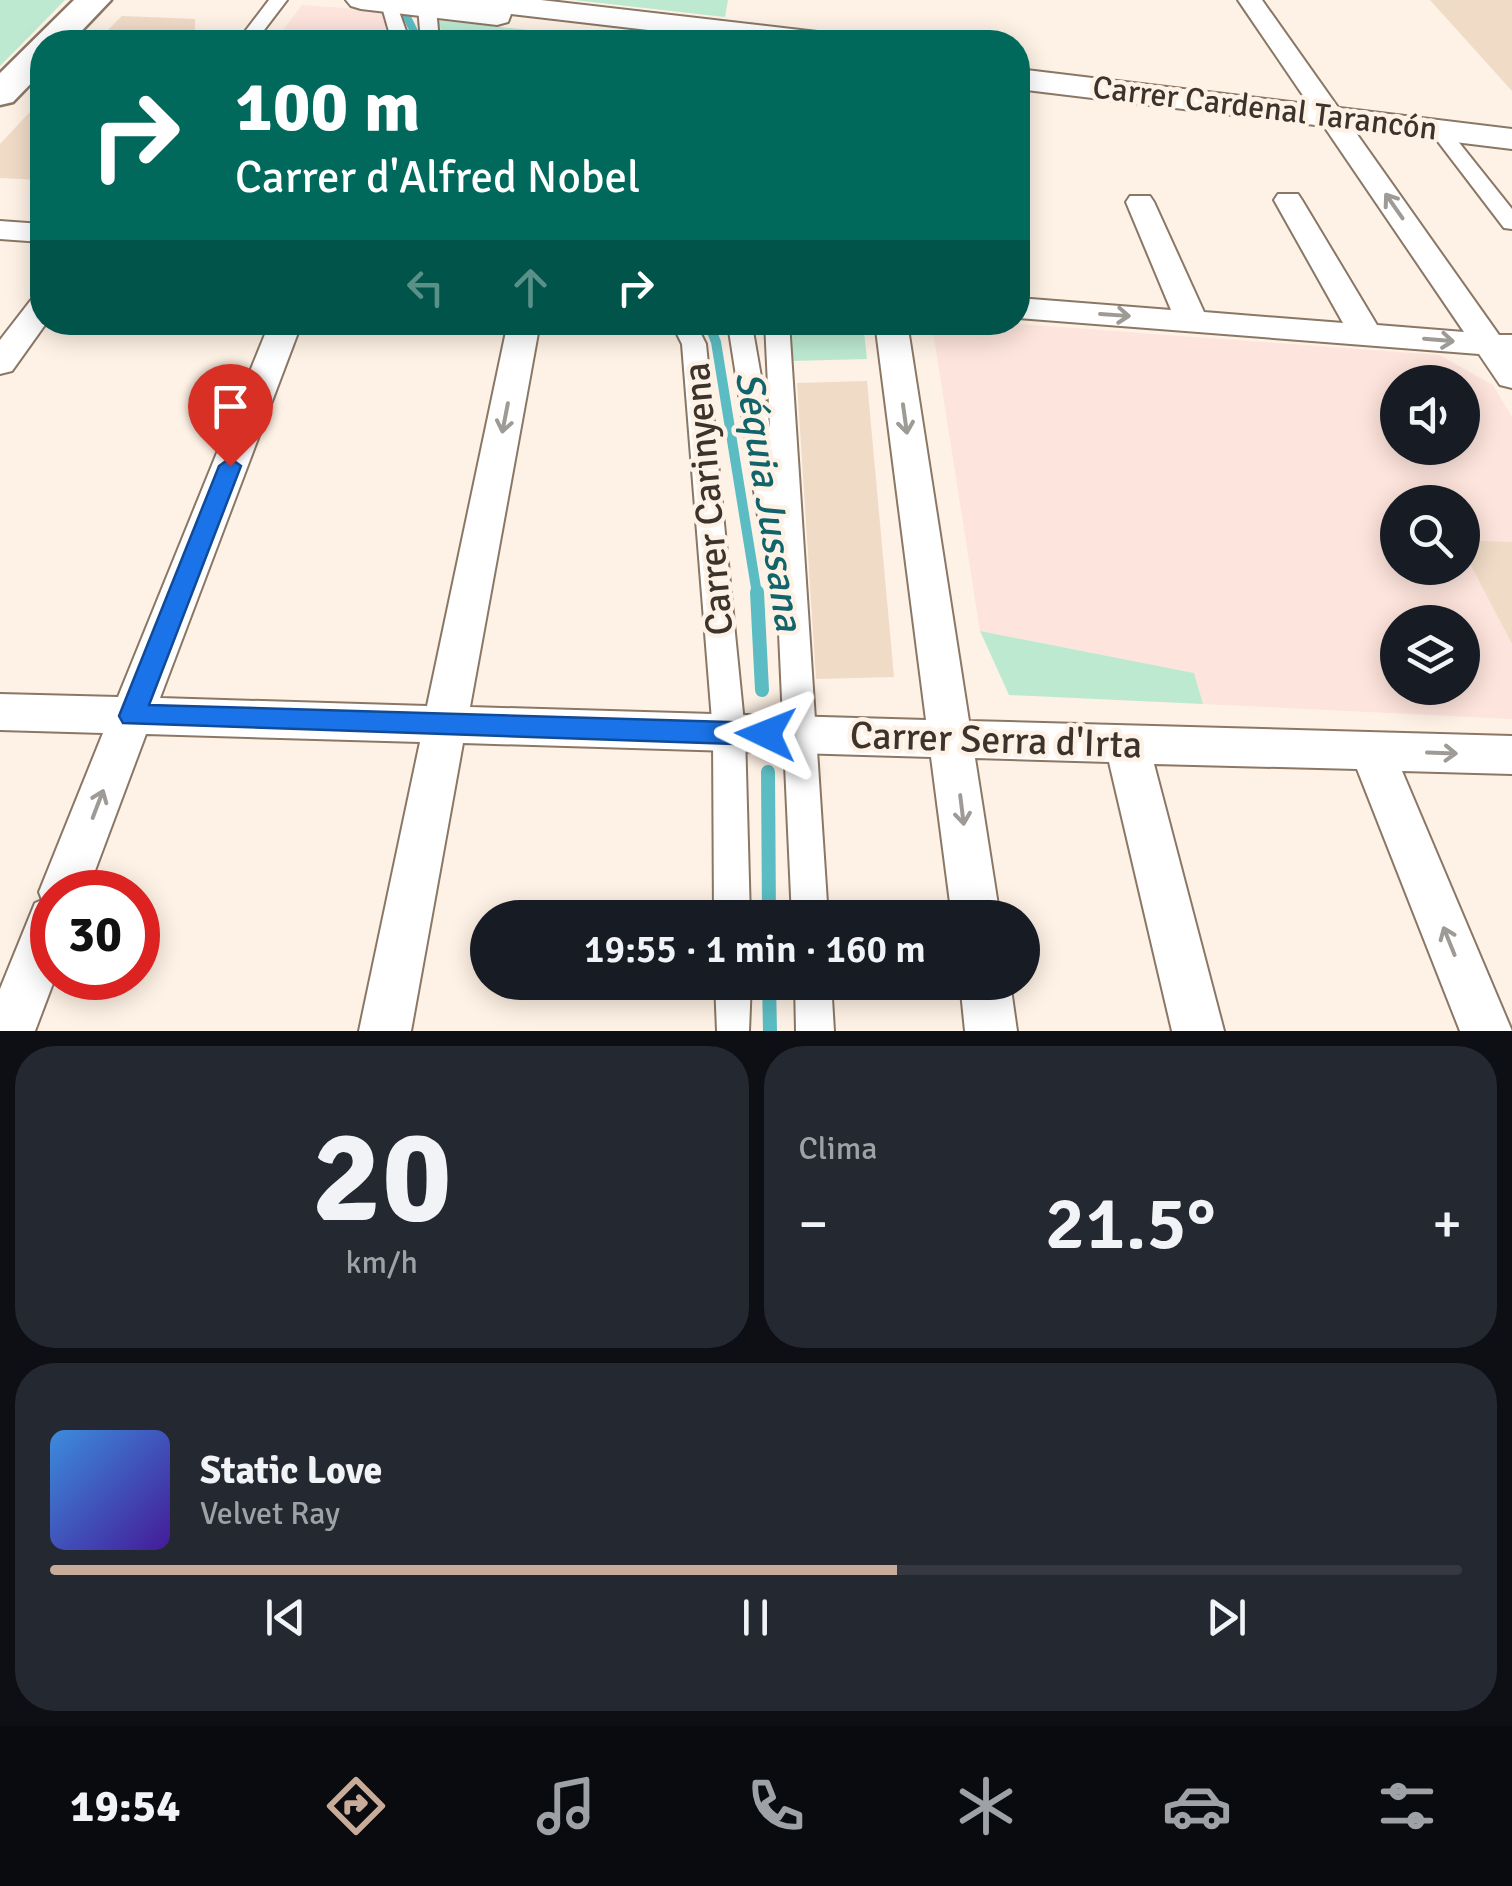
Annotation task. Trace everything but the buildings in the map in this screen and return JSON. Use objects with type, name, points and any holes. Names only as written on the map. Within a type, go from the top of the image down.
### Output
[{"type":"main road","points":[[63,30],[94,0]]},
{"type":"main road","points":[[2,91],[30,63]]},
{"type":"street","points":[[255,30],[278,0]]},
{"type":"street","points":[[464,0],[723,30]]},
{"type":"street","points":[[1250,0],[1501,345],[1512,376]]},
{"type":"street","points":[[374,1],[616,30]]},
{"type":"street","points":[[374,1],[393,30]]},
{"type":"street","points":[[428,8],[428,30]]},
{"type":"street","name":"Carrer Cardenal Tarancón","points":[[1030,67],[1512,138]]},
{"type":"street","name":"Carrer Cardenal Tarancón","points":[[1030,79],[1512,123]]},
{"type":"street","points":[[1446,139],[1512,223]]},
{"type":"street","points":[[1288,200],[1366,334]]},
{"type":"street","points":[[1140,202],[1192,321]]},
{"type":"street","points":[[0,230],[30,233]]},
{"type":"street","points":[[1030,299],[1192,321],[1501,345]]},
{"type":"street","points":[[0,363],[30,324]]},
{"type":"street","points":[[72,870],[281,335]]},
{"type":"street","points":[[385,1031],[521,335]]},
{"type":"street","name":"Carrer Carinyena","points":[[690,335],[694,344],[729,733],[732,900]]},
{"type":"street","name":"Carrer Carinyena","points":[[741,335],[800,680]]},
{"type":"street","name":"Carrer Carinyena","points":[[778,335],[809,900]]},
{"type":"street","points":[[893,335],[974,900]]},
{"type":"street","name":"Carrer Serra d'Irta","points":[[0,712],[1512,755]]},
{"type":"street","points":[[1127,744],[1198,1031]]},
{"type":"street","points":[[1372,751],[1486,1031]]},
{"type":"street","points":[[9,1031],[30,977]]},
{"type":"street","points":[[732,1000],[733,1024]]},
{"type":"street","points":[[814,1000],[815,1031]]},
{"type":"street","points":[[987,1000],[991,1031]]},
{"type":"shaded area","points":[[302,5],[385,11],[386,30],[283,30]]},
{"type":"shaded area","points":[[1030,325],[1439,355],[1457,365],[1380,365],[1380,465],[1480,465],[1480,378],[1493,385],[1512,417],[1512,542],[1480,541],[1480,485],[1380,485],[1380,585],[1480,585],[1480,581],[1512,644],[1512,719],[1203,704],[1194,673],[980,631],[934,335],[1030,335]]},
{"type":"green space","points":[[0,0],[65,0],[35,30],[30,30],[30,36],[0,66]]},
{"type":"green space","points":[[573,0],[728,0],[725,17]]},
{"type":"green space","points":[[436,20],[529,30],[441,30]]},
{"type":"green space","points":[[788,335],[864,335],[867,359],[790,361]]},
{"type":"green space","points":[[980,631],[1194,673],[1203,704],[1009,695]]},
{"type":"waterway","name":"Séquia Jussana","points":[[407,17],[413,30]]},
{"type":"waterway","name":"Séquia Jussana","points":[[713,335],[757,594]]},
{"type":"waterway","name":"Séquia Jussana","points":[[757,592],[762,690]]},
{"type":"waterway","name":"Séquia Jussana","points":[[768,772],[769,900]]},
{"type":"waterway","name":"Séquia Jussana","points":[[769,1000],[770,1031]]},
{"type":"route","points":[[230,466],[132,716],[766,734]]}]
